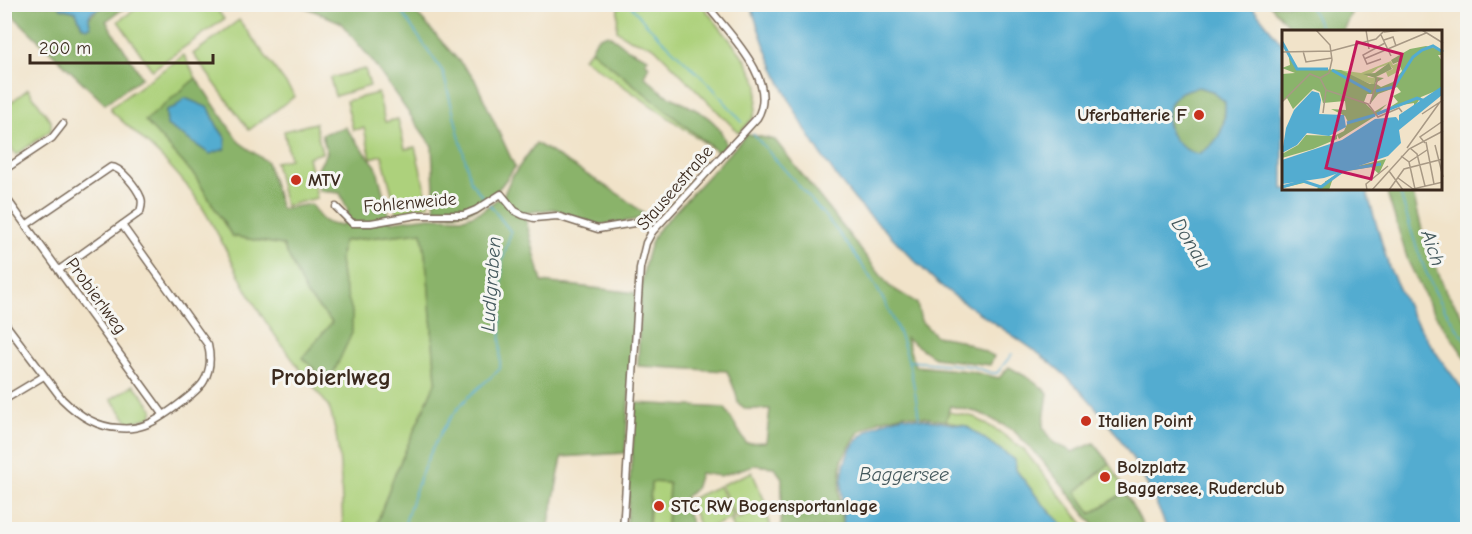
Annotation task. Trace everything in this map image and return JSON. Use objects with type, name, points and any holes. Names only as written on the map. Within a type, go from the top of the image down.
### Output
[{"type":"street","name":"Stauseestraße","points":[[623,530],[640,268],[645,243],[652,232],[760,114],[761,80],[751,62],[706,4]]},
{"type":"street","points":[[4,170],[52,138],[63,124]]},
{"type":"street","points":[[26,225],[111,167],[121,170],[141,197],[140,212],[59,270]]},
{"type":"street","name":"Fohlenweide","points":[[336,207],[352,223],[371,223],[417,215],[456,216],[472,212],[501,194],[515,211],[534,218],[557,216],[598,229],[640,222],[652,232]]},
{"type":"street","name":"Probierlweg","points":[[4,195],[163,414]]},
{"type":"street","points":[[4,322],[62,399],[73,409],[96,423],[107,427],[127,429],[148,424],[192,394],[203,384],[210,369],[210,354],[204,338],[122,225]]},
{"type":"street","points":[[4,400],[45,376]]},
{"type":"green space","points":[[4,5],[59,5],[61,8],[76,12],[82,26],[97,10],[113,5],[129,5],[106,21],[142,77],[105,104]]},
{"type":"green space","points":[[142,5],[214,5],[224,19],[152,70],[118,21]]},
{"type":"green space","points":[[300,5],[409,5],[474,78],[515,167],[484,203],[468,211],[435,212],[432,146],[370,58],[340,22]]},
{"type":"green space","points":[[621,5],[702,5],[745,59],[758,84],[753,118],[739,133],[655,48],[626,37],[617,30],[618,7]]},
{"type":"green space","points":[[1270,5],[1355,5],[1343,30],[1292,30]]},
{"type":"green space","points":[[239,20],[295,96],[249,130],[193,54]]},
{"type":"green space","points":[[608,34],[628,49],[648,58],[645,62],[649,66],[644,76],[662,92],[700,112],[716,125],[726,144],[719,153],[591,50],[597,38]]},
{"type":"green space","points":[[591,50],[719,153],[583,58]]},
{"type":"green space","points":[[184,55],[196,78],[146,121],[195,176],[232,236],[283,245],[307,295],[332,322],[328,382],[342,278],[340,259],[343,241],[422,232],[436,381],[392,481],[375,529],[343,529],[339,452],[329,407],[268,325],[194,195],[165,161],[111,111],[111,107]]},
{"type":"green space","points":[[365,69],[370,86],[335,96],[330,78]]},
{"type":"green space","points":[[196,78],[239,142],[267,162],[281,209],[311,204],[323,220],[336,225],[342,225],[348,211],[340,193],[320,191],[316,172],[327,153],[322,134],[345,127],[376,166],[391,222],[430,217],[464,218],[480,212],[504,194],[511,178],[536,143],[620,195],[644,214],[635,220],[599,225],[554,209],[524,213],[542,282],[636,293],[625,453],[562,457],[548,529],[375,529],[392,481],[436,381],[422,232],[343,241],[340,259],[342,278],[352,311],[352,333],[329,382],[302,358],[332,322],[307,295],[283,245],[232,236],[195,176],[145,121]],"holes":[[[175,107],[209,108],[226,139],[210,154],[167,125],[166,110]]]},
{"type":"green space","points":[[1198,87],[1212,91],[1225,102],[1223,126],[1217,139],[1199,154],[1186,151],[1178,144],[1173,138],[1168,122],[1170,106],[1174,99],[1182,92]]},
{"type":"green space","points":[[28,89],[51,121],[51,130],[16,155],[5,138],[5,107]]},
{"type":"green space","points":[[378,93],[385,122],[398,119],[405,149],[415,147],[429,205],[397,213],[382,155],[371,158],[364,128],[353,130],[346,101]]},
{"type":"green space","name":"MTV","points":[[315,123],[322,153],[308,157],[317,198],[285,206],[275,162],[290,159],[284,131]]},
{"type":"green space","points":[[747,134],[775,140],[889,286],[917,303],[921,321],[936,336],[959,340],[994,356],[990,365],[935,358],[906,338],[915,366],[968,371],[999,378],[1009,367],[1034,381],[1048,393],[1043,427],[1054,443],[1073,452],[1094,443],[1110,463],[1076,492],[1091,514],[1125,492],[1145,529],[1097,529],[1041,459],[1013,430],[980,413],[950,406],[946,421],[905,414],[880,420],[859,432],[842,459],[839,495],[843,529],[781,529],[782,478],[774,467],[754,465],[720,476],[700,473],[695,489],[685,497],[685,507],[694,529],[667,529],[669,483],[651,482],[648,529],[626,530],[636,403],[725,408],[746,443],[766,442],[770,409],[746,409],[738,403],[727,371],[638,366],[642,279],[645,262],[656,232]]},
{"type":"green space","points":[[1386,190],[1412,190],[1422,230],[1446,292],[1467,322],[1467,360],[1431,308],[1408,261]]},
{"type":"green space","points":[[134,385],[153,409],[151,417],[129,423],[111,399]]},
{"type":"green space","points":[[948,412],[974,417],[1024,450],[1087,529],[1067,529],[1041,502],[1016,470],[1015,460],[966,426],[946,421]]},
{"type":"green space","name":"Bolzplatz Baggersee, Ruderclub","points":[[1110,463],[1125,492],[1091,514],[1076,492]]},
{"type":"green space","points":[[752,472],[766,504],[735,517],[721,485]]},
{"type":"green space","name":"STC RW Bogensportanlage","points":[[651,482],[669,483],[667,529],[649,530]]},
{"type":"green space","points":[[719,486],[733,518],[701,529],[688,500]]},
{"type":"green space","points":[[763,508],[772,529],[734,529],[731,522]]},
{"type":"water","points":[[59,5],[106,5],[91,13],[89,22],[91,27],[86,28],[82,26],[76,12],[61,8]]},
{"type":"water","name":"Donau","points":[[751,5],[1251,5],[1282,44],[1282,190],[1366,190],[1389,267],[1411,314],[1467,395],[1467,529],[1167,529],[1133,459],[1103,416],[1067,377],[1021,341],[939,284],[855,200],[807,133],[769,56]],"holes":[[[1198,87],[1212,91],[1225,102],[1223,126],[1217,139],[1206,150],[1198,154],[1179,144],[1173,137],[1167,119],[1168,110],[1172,101],[1180,93]]]},
{"type":"water","points":[[185,98],[209,108],[226,139],[225,149],[210,154],[167,125],[166,110],[175,107]]},
{"type":"water","name":"Baggersee","points":[[903,416],[966,426],[1015,460],[1016,470],[1041,502],[1067,529],[844,529],[843,472],[854,443],[866,432],[882,423]]},
{"type":"waterway","name":"Ludlgraben","points":[[396,4],[443,72],[471,182],[486,201]]},
{"type":"waterway","points":[[629,4],[647,25],[712,87],[742,122]]},
{"type":"waterway","name":"Aich","points":[[1309,4],[1322,30]]},
{"type":"waterway","points":[[753,134],[816,205],[873,281],[901,338],[912,378],[919,418]]},
{"type":"waterway","name":"Aich","points":[[1399,190],[1425,270],[1443,308],[1468,343]]},
{"type":"waterway","name":"Ludlgraben","points":[[403,530],[419,481],[440,434],[464,402],[500,369],[502,261],[511,232],[489,204]]},
{"type":"waterway","points":[[909,361],[971,366],[997,373],[1012,354]]},
{"type":"place","name":"Uferbatterie F","points":[[1199,115]]},
{"type":"place","name":"MTV","points":[[296,180]]},
{"type":"place","name":"Italien Point","points":[[1086,421]]},
{"type":"place","name":"Bolzplatz Baggersee, Ruderclub","points":[[1105,477]]},
{"type":"place","name":"STC RW Bogensportanlage","points":[[659,506]]},
{"type":"district","name":"Probierlweg","points":[[331,377]]}]
